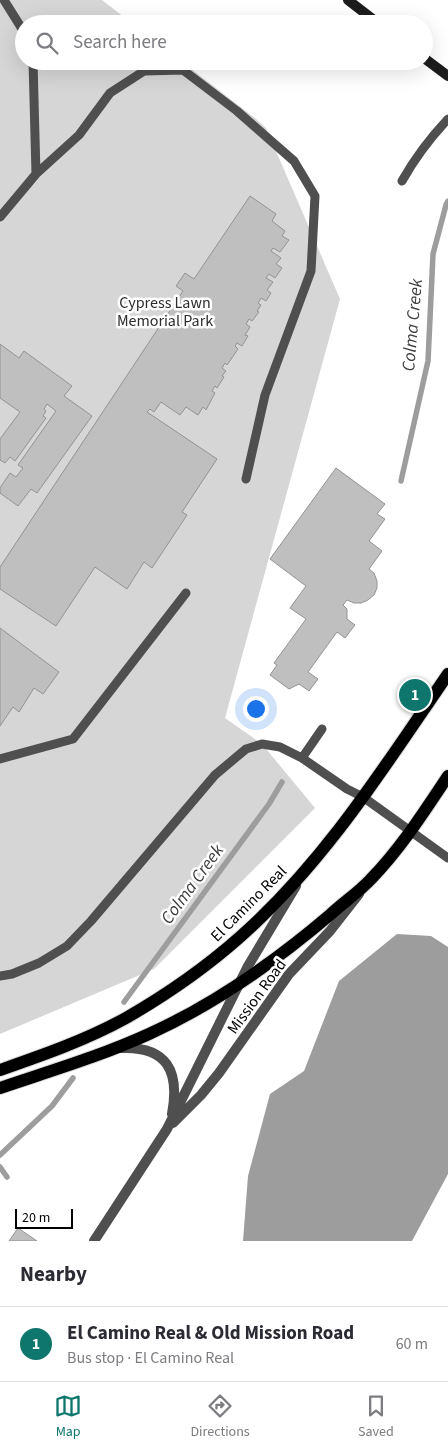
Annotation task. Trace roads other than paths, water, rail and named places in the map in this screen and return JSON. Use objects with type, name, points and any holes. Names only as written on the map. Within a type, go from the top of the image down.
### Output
[{"type":"main road","name":"El Camino Real","points":[[0,1070],[86,1038],[124,1018],[159,998],[210,962],[240,937],[269,909],[310,864],[363,797],[448,674]]},
{"type":"main road","points":[[0,1088],[114,1048],[166,1025],[263,968],[370,881],[411,831],[448,776]]},
{"type":"street","points":[[348,0],[368,15]]},
{"type":"street","points":[[433,65],[448,76]]},
{"type":"street","name":"Mission Road","points":[[94,1241],[167,1129],[239,983],[266,934],[310,864]]},
{"type":"street","name":"Mission Road","points":[[167,1129],[201,1095],[219,1073],[289,974],[330,931],[370,881]]},
{"type":"street","name":"Mission Road","points":[[114,1048],[147,1050],[160,1056],[170,1067],[174,1084],[174,1095],[171,1118],[167,1129]]},
{"type":"lane","points":[[4,0],[15,18]]},
{"type":"lane","points":[[33,70],[36,174]]},
{"type":"lane","points":[[0,217],[36,174],[79,135],[110,93],[144,71],[183,70],[237,111],[294,161],[315,196],[311,271],[265,395],[246,479]]},
{"type":"lane","points":[[402,181],[411,165],[448,119]]},
{"type":"lane","points":[[0,759],[74,739],[186,593]]},
{"type":"lane","points":[[302,758],[322,729]]},
{"type":"lane","points":[[0,976],[12,974],[39,963],[67,946],[91,921],[215,775],[246,749],[262,744],[280,747],[302,758],[347,789],[363,797],[448,858]]},
{"type":"waterway","name":"Colma Creek","points":[[401,481],[428,361],[433,254],[448,201]]},
{"type":"waterway","name":"Colma Creek","points":[[124,1002],[269,804],[282,782]]},
{"type":"waterway","name":"Colma Creek","points":[[0,1155],[52,1106],[73,1078]]},
{"type":"waterway","points":[[0,1167],[7,1177]]},
{"type":"place","name":"El Camino Real & Old Mission Road","points":[[415,695]]},
{"type":"park label","name":"Cypress Lawn Memorial Park","points":[[165,311]]}]
